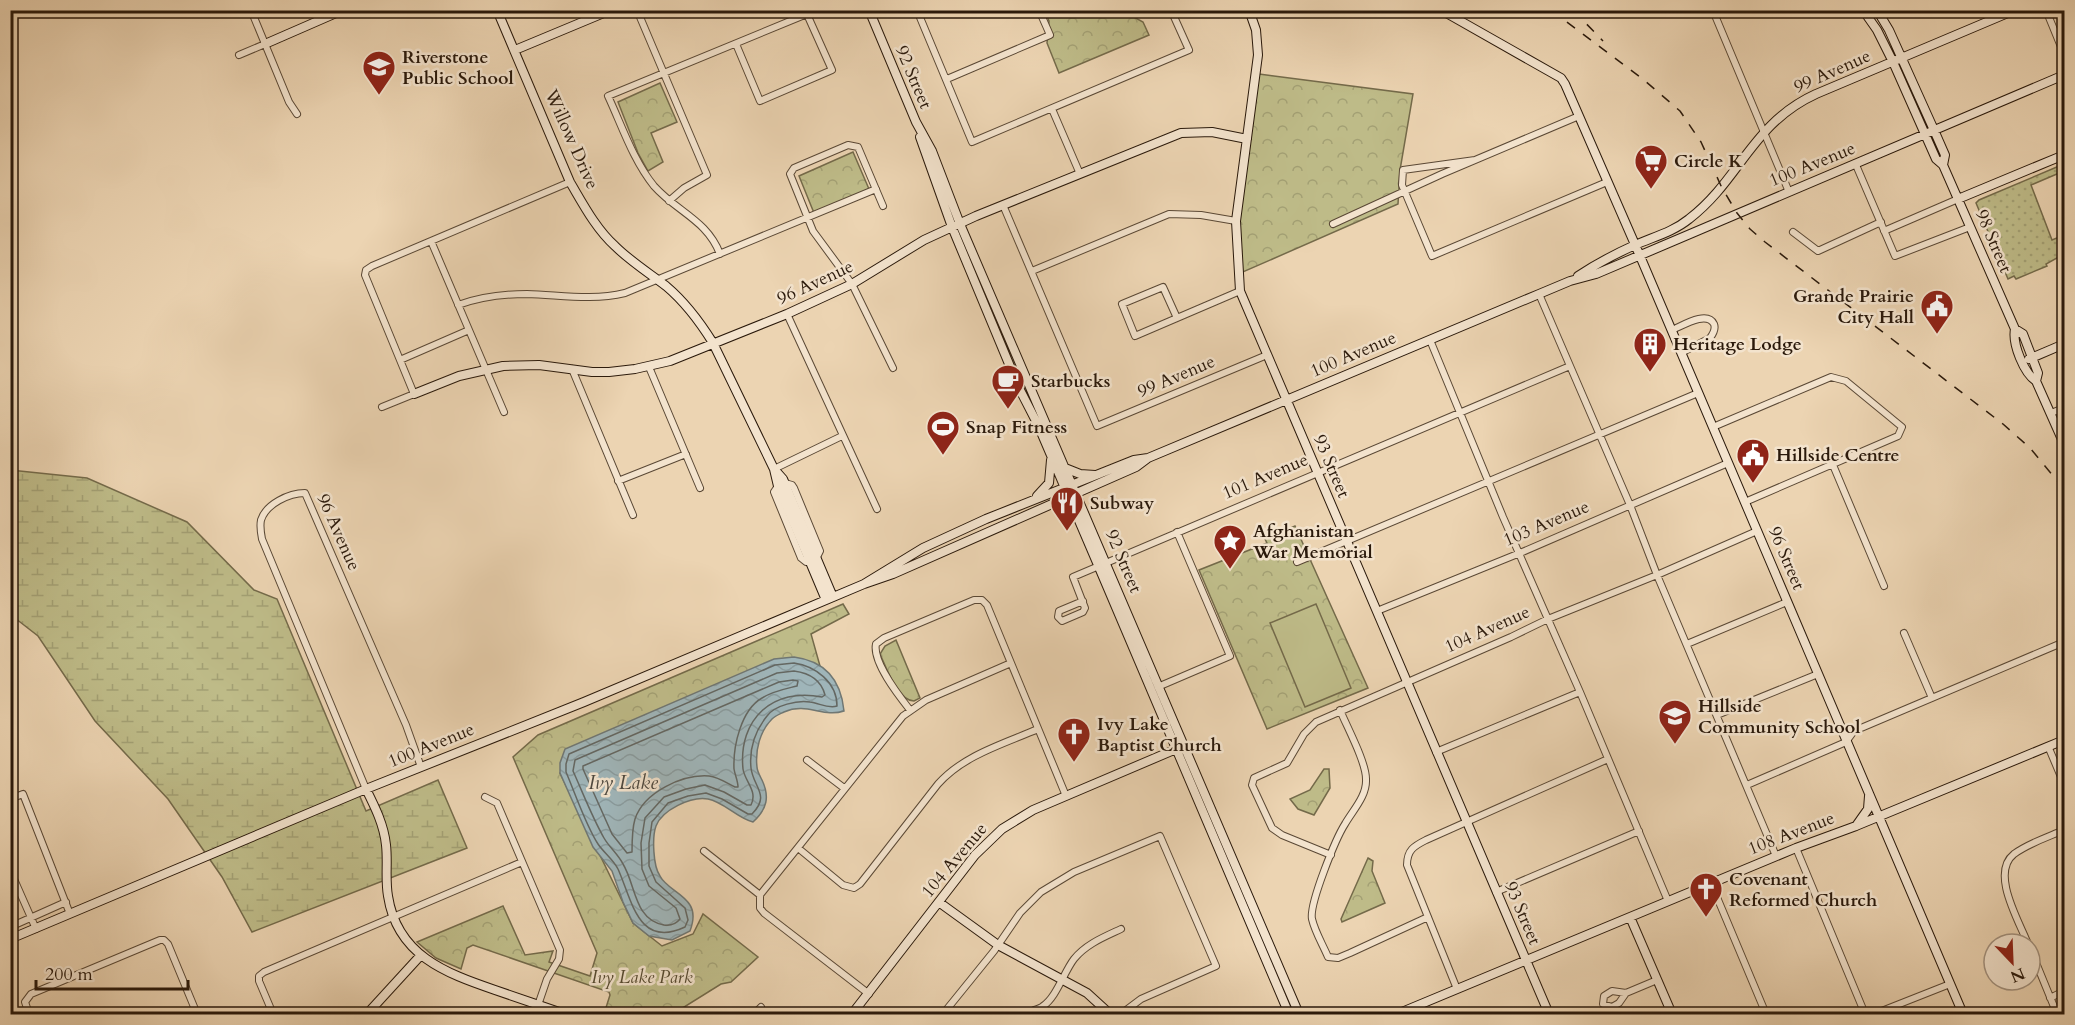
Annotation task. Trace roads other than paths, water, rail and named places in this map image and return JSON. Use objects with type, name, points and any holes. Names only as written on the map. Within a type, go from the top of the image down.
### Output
[{"type":"street","points":[[251,10],[297,114]]},
{"type":"street","points":[[240,55],[343,10]]},
{"type":"street","name":"Willow Drive","points":[[497,10],[570,182],[606,237],[690,310],[713,343],[782,485],[829,599]]},
{"type":"street","points":[[515,50],[610,10]]},
{"type":"street","points":[[637,10],[707,175],[684,188],[669,201]]},
{"type":"street","name":"92 Street","points":[[869,10],[916,122],[923,150],[1065,468],[1071,490]]},
{"type":"street","points":[[929,10],[919,15],[972,142],[1189,50],[1171,10]]},
{"type":"street","points":[[947,79],[1050,35],[1039,10]]},
{"type":"street","name":"93 Street","points":[[1249,10],[1256,30],[1258,55],[1236,221],[1240,291],[1549,1014]]},
{"type":"street","name":"96 Street","points":[[1442,10],[1561,78],[1640,255],[1963,1014]]},
{"type":"street","name":"98 Street","points":[[1863,10],[1877,30],[1893,62],[1936,159],[1943,165],[2015,329],[2023,334],[2038,373],[2036,381]]},
{"type":"street","name":"98 Street","points":[[1877,10],[1889,30],[1945,155],[1943,165]]},
{"type":"street","name":"99 Avenue","points":[[1635,245],[1672,230],[1700,211],[1722,188],[1764,131],[1780,115],[1806,99],[2015,10]]},
{"type":"street","points":[[2046,10],[2064,54]]},
{"type":"street","points":[[720,254],[709,232],[669,201],[654,186],[642,168],[608,96],[736,44],[806,12],[832,70],[760,101],[736,44]]},
{"type":"street","points":[[1714,13],[1789,192]]},
{"type":"street","name":"100 Avenue","points":[[864,584],[924,548],[1034,499],[1071,490],[1136,467],[1148,458],[1570,281],[1596,274],[2064,75]]},
{"type":"street","points":[[1052,109],[1080,174]]},
{"type":"street","points":[[1333,224],[1579,116]]},
{"type":"street","name":"96 Avenue","points":[[382,407],[459,376],[485,369],[530,364],[609,372],[648,367],[670,361],[787,314],[852,284],[909,248],[956,225],[1182,133],[1212,132],[1247,139]]},
{"type":"street","points":[[883,206],[858,147],[848,145],[794,168],[790,173],[816,238],[852,284],[893,368]]},
{"type":"street","points":[[1884,231],[2064,155]]},
{"type":"street","points":[[1475,160],[1403,170],[1404,191],[1432,256],[1607,182]]},
{"type":"street","points":[[1856,165],[1894,256],[1970,227]]},
{"type":"street","points":[[414,394],[365,275],[366,270],[570,182]]},
{"type":"street","points":[[458,304],[511,294],[581,298],[603,297],[625,292],[876,189]]},
{"type":"street","points":[[1004,205],[1032,271],[1169,214],[1201,215],[1236,221]]},
{"type":"street","points":[[1792,232],[1818,251],[1881,222]]},
{"type":"street","name":"92 Street","points":[[956,225],[1019,388],[1051,456],[1071,490],[1299,1014]]},
{"type":"street","points":[[431,241],[504,412]]},
{"type":"street","name":"100 Avenue","points":[[1570,281],[1596,264],[1635,245]]},
{"type":"street","name":"99 Avenue","points":[[1032,271],[1097,426],[1267,355]]},
{"type":"street","points":[[1177,318],[1163,287],[1122,304],[1135,336],[1177,318],[1240,291]]},
{"type":"street","points":[[1539,294],[1630,505],[1657,575],[1776,856]]},
{"type":"street","points":[[787,314],[877,509]]},
{"type":"street","points":[[1672,330],[1702,318],[1714,323],[1715,328],[1710,339],[1681,353]]},
{"type":"street","name":"98 Street","points":[[2015,329],[2013,339],[2028,376],[2036,381],[2064,444]]},
{"type":"street","points":[[400,360],[469,330]]},
{"type":"street","points":[[1430,340],[1488,482],[1668,900]]},
{"type":"street","points":[[2023,362],[2064,344]]},
{"type":"street","name":"101 Avenue","points":[[1083,601],[1072,577],[1570,366]]},
{"type":"street","points":[[648,367],[700,488]]},
{"type":"street","points":[[572,369],[633,515]]},
{"type":"street","points":[[1713,427],[1831,377],[1846,381],[1902,427],[1898,436],[1745,502]]},
{"type":"street","points":[[1297,562],[1698,393]]},
{"type":"street","points":[[2051,413],[2064,408]]},
{"type":"street","points":[[774,469],[842,436]]},
{"type":"street","points":[[618,481],[686,454]]},
{"type":"street","points":[[1034,499],[1049,483],[1051,456]]},
{"type":"street","name":"100 Avenue","points":[[10,939],[366,789],[893,574],[1098,475],[1134,460],[1148,458]]},
{"type":"street","name":"103 Avenue","points":[[1377,611],[1520,553],[1728,463]]},
{"type":"street","points":[[1833,465],[1884,586]]},
{"type":"street","points":[[1065,468],[1080,474],[1098,475]]},
{"type":"street","points":[[782,485],[792,485],[794,488],[820,551],[813,559]]},
{"type":"street","name":"96 Avenue","points":[[366,789],[262,539],[261,521],[266,513],[274,503],[296,493],[305,493],[406,725],[421,767]]},
{"type":"street","name":"104 Avenue","points":[[1331,855],[1282,835],[1272,828],[1252,781],[1287,763],[1310,726],[1321,718],[1757,531]]},
{"type":"street","points":[[1160,686],[1230,656],[1177,532]]},
{"type":"street","name":"92 Street","points":[[1102,563],[1160,686],[1181,747],[1288,1014]]},
{"type":"street","points":[[910,710],[888,680],[875,647],[884,638],[974,600],[982,600],[987,605],[1066,796]]},
{"type":"street","points":[[1687,645],[1787,602]]},
{"type":"street","points":[[1904,633],[1932,698]]},
{"type":"street","points":[[1747,785],[1846,742],[1854,731],[2064,642]]},
{"type":"street","points":[[869,994],[764,913],[760,908],[760,896],[890,729],[910,710],[933,696],[1011,663]]},
{"type":"street","points":[[1717,715],[1818,674]]},
{"type":"street","points":[[1436,752],[1580,692]]},
{"type":"street","points":[[1340,710],[1364,769],[1366,780],[1361,798],[1343,826],[1314,903],[1312,917],[1328,957],[1338,958],[1428,917]]},
{"type":"street","points":[[798,848],[843,885],[854,888],[860,884],[942,778],[964,762],[1038,729]]},
{"type":"street","name":"108 Avenue","points":[[1397,1014],[1668,900],[1856,826],[2064,740]]},
{"type":"street","points":[[2048,746],[2064,784]]},
{"type":"street","name":"104 Avenue","points":[[852,1014],[975,855],[993,836],[1023,815],[1181,747]]},
{"type":"street","points":[[807,759],[844,788]]},
{"type":"street","points":[[1457,989],[1407,865],[1407,856],[1411,848],[1608,759]]},
{"type":"street","points":[[366,789],[384,832],[387,893],[393,916],[406,939],[433,965],[455,976],[565,1014]]},
{"type":"street","points":[[10,799],[22,794],[70,914]]},
{"type":"street","points":[[1856,826],[1868,808],[1869,795]]},
{"type":"street","points":[[484,797],[497,803],[560,950],[560,956],[547,979],[535,1014]]},
{"type":"street","points":[[2023,932],[2004,884],[2003,871],[2012,856],[2064,830]]},
{"type":"street","points":[[1496,892],[1639,831]]},
{"type":"street","points":[[943,1014],[998,945],[1020,913],[1049,886],[1074,872],[1161,836],[1216,966],[1141,999],[1121,1014]]},
{"type":"street","points":[[1796,848],[1865,1014]]},
{"type":"street","points":[[704,851],[760,896]]},
{"type":"street","points":[[273,1014],[259,976],[522,862]]},
{"type":"street","points":[[10,870],[36,929]]},
{"type":"street","points":[[1711,883],[1766,1014]]},
{"type":"street","points":[[10,927],[66,902]]},
{"type":"street","points":[[940,903],[998,945],[1087,993],[1110,1014]]},
{"type":"street","points":[[1630,917],[1672,1014]]},
{"type":"street","points":[[1033,1014],[1034,1010],[1043,1006],[1057,989],[1061,979],[1080,952],[1121,929]]},
{"type":"street","points":[[29,1014],[25,1005],[26,999],[31,994],[156,941],[164,940],[168,944],[197,1014]]},
{"type":"street","points":[[367,1014],[421,955]]},
{"type":"street","points":[[2042,978],[2057,1014]]},
{"type":"street","points":[[1626,993],[1657,980]]},
{"type":"street","points":[[1874,1014],[1950,984]]},
{"type":"street","points":[[2050,998],[2064,992]]},
{"type":"street","points":[[754,1014],[761,1006]]},
{"type":"street","points":[[1043,1006],[1044,1014]]},
{"type":"water","name":"Ivy Lake","points":[[794,657],[814,663],[830,674],[839,690],[844,711],[829,713],[792,709],[772,719],[764,729],[759,741],[757,761],[766,792],[766,802],[753,822],[708,799],[678,805],[659,820],[654,844],[658,871],[666,884],[687,901],[692,908],[693,918],[690,931],[672,940],[649,936],[633,923],[612,871],[593,847],[560,773],[560,763],[565,749],[774,659]]},
{"type":"railway","points":[[1551,10],[1644,80],[1680,111],[1701,142],[1722,188],[1750,229],[2003,424],[2030,448],[2064,489]]},
{"type":"railway","points":[[1573,10],[1603,41]]},
{"type":"place","name":"Riverstone Public School","points":[[379,96]]},
{"type":"place","name":"Circle K","points":[[1651,190]]},
{"type":"place","name":"Grande Prairie City Hall","points":[[1937,335]]},
{"type":"place","name":"Heritage Lodge","points":[[1650,373]]},
{"type":"place","name":"Starbucks","points":[[1008,410]]},
{"type":"place","name":"Snap Fitness","points":[[943,456]]},
{"type":"place","name":"Hillside Centre","points":[[1753,484]]},
{"type":"place","name":"Subway","points":[[1067,532]]},
{"type":"place","name":"Afghanistan War Memorial","points":[[1230,570]]},
{"type":"place","name":"Hillside Community School","points":[[1675,745]]},
{"type":"place","name":"Ivy Lake Baptist Church","points":[[1074,763]]},
{"type":"place","name":"Covenant Reformed Church","points":[[1706,918]]},
{"type":"park label","name":"Ivy Lake Park","points":[[642,977]]}]
